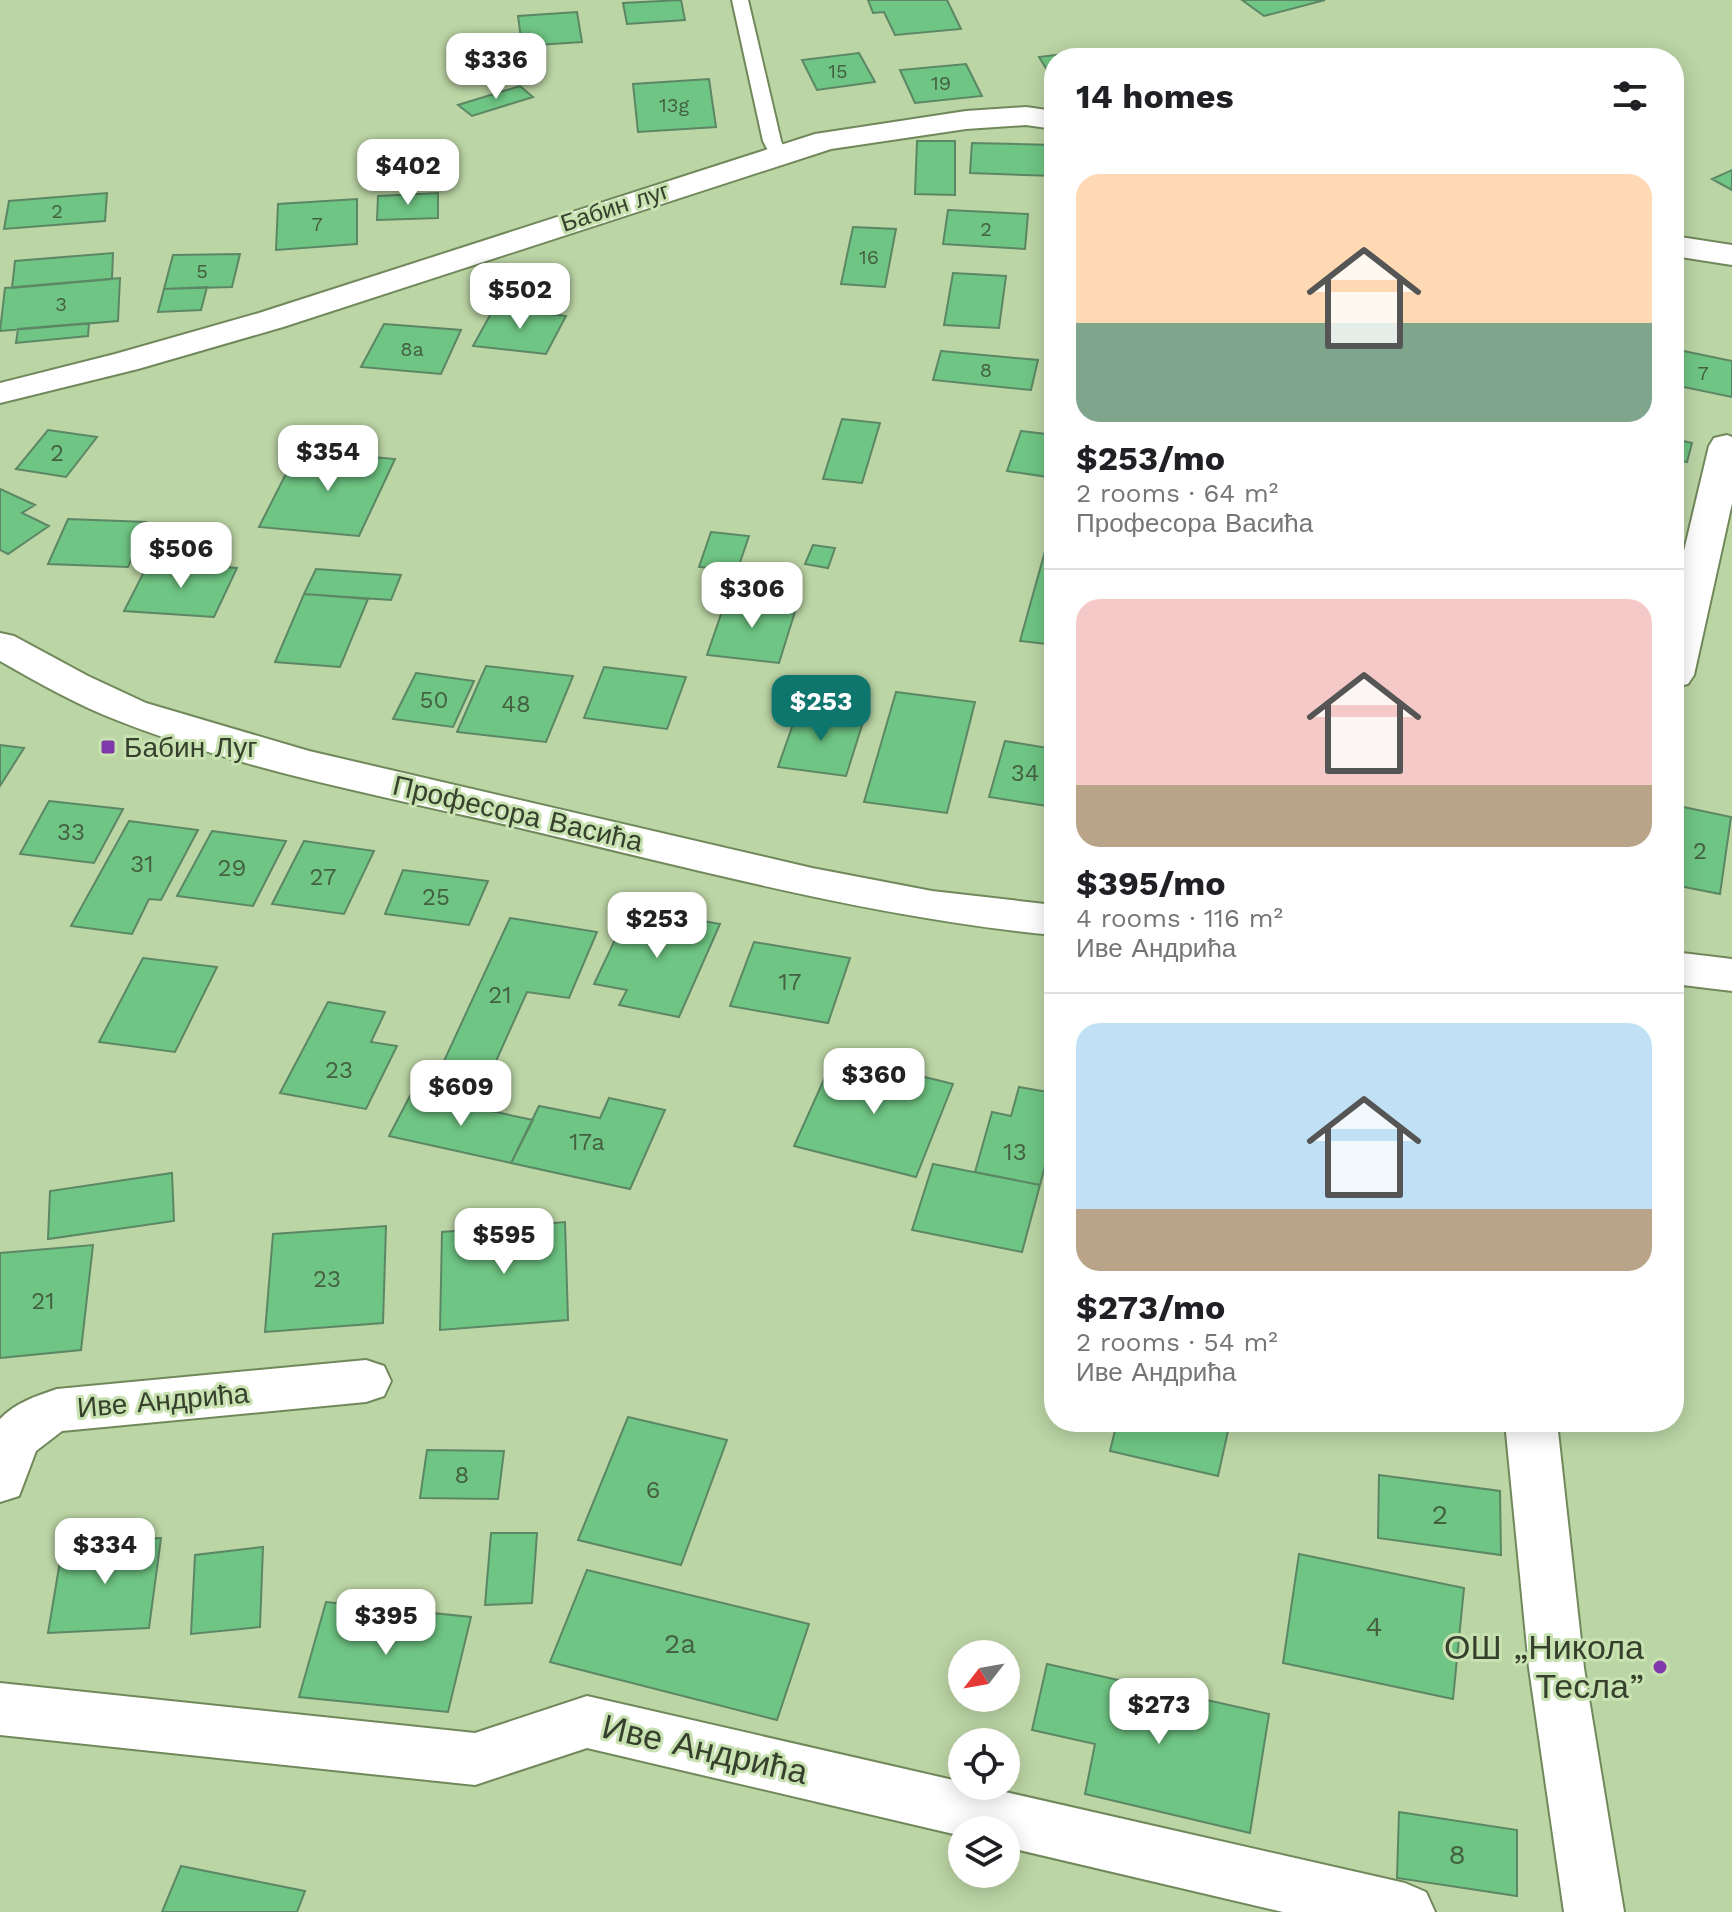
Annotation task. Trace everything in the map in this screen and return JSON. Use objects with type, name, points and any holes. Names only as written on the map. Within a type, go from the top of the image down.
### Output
[{"type":"street","name":"Бабин луг","points":[[0,393],[126,362],[271,320],[826,140],[966,120],[1026,116],[1044,119]]},
{"type":"street","points":[[1684,248],[1732,255]]},
{"type":"street","points":[[1684,632],[1727,446]]},
{"type":"street","name":"Професора Васића","points":[[0,645],[68,682],[150,718],[274,756],[782,876],[955,908],[1044,919]]},
{"type":"street","points":[[1684,969],[1732,975]]},
{"type":"street","name":"Иве Андрића","points":[[0,1480],[16,1435],[34,1419],[57,1410],[366,1381]]},
{"type":"street","points":[[1532,1432],[1552,1653],[1575,1813],[1594,1912]]},
{"type":"street","name":"Иве Андрића","points":[[0,1709],[475,1759],[504,1754],[567,1724],[587,1722],[1405,1912]]},
{"type":"lane","points":[[740,0],[772,141],[778,154]]},
{"type":"building","points":[[681,0],[685,20],[627,24],[623,3]]},
{"type":"building","points":[[868,0],[947,0],[961,29],[895,35],[884,12],[873,13]]},
{"type":"building","points":[[1242,0],[1325,0],[1264,16]]},
{"type":"building","points":[[577,12],[582,42],[522,46],[518,16]]},
{"type":"building","points":[[859,53],[875,82],[817,90],[802,60]]},
{"type":"building","points":[[966,64],[982,96],[915,103],[900,70]]},
{"type":"building","points":[[709,79],[716,127],[638,132],[633,84]]},
{"type":"building","points":[[520,86],[533,97],[472,116],[458,105]]},
{"type":"building","points":[[917,141],[955,141],[955,195],[915,194]]},
{"type":"building","points":[[972,143],[1044,145],[1044,176],[970,173]]},
{"type":"building","points":[[1732,170],[1732,190],[1712,179]]},
{"type":"building","points":[[107,193],[105,221],[4,229],[9,201]]},
{"type":"building","points":[[438,193],[438,218],[377,220],[378,196]]},
{"type":"building","points":[[357,199],[357,244],[276,250],[278,204]]},
{"type":"building","points":[[948,210],[1028,214],[1025,249],[943,244]]},
{"type":"building","points":[[853,227],[896,229],[885,287],[841,284]]},
{"type":"building","points":[[113,253],[112,279],[12,288],[15,261]]},
{"type":"building","points":[[240,254],[232,287],[164,289],[173,255]]},
{"type":"building","points":[[953,273],[1006,276],[999,328],[944,325]]},
{"type":"building","points":[[120,278],[118,321],[0,331],[5,288]]},
{"type":"building","points":[[207,287],[201,310],[158,312],[164,289]]},
{"type":"building","points":[[494,308],[566,316],[546,354],[473,346]]},
{"type":"building","points":[[89,323],[88,336],[16,343],[18,329]]},
{"type":"building","points":[[384,324],[461,330],[441,374],[361,367]]},
{"type":"building","points":[[941,351],[1038,360],[1031,390],[933,380]]},
{"type":"building","points":[[1684,351],[1732,361],[1732,397],[1684,387]]},
{"type":"building","points":[[842,419],[880,423],[862,483],[823,479]]},
{"type":"building","points":[[48,430],[97,437],[66,477],[16,469]]},
{"type":"building","points":[[1021,431],[1044,434],[1044,477],[1007,471]]},
{"type":"building","points":[[1684,441],[1692,443],[1687,462],[1684,461]]},
{"type":"building","points":[[298,450],[395,459],[359,536],[259,527]]},
{"type":"building","points":[[0,489],[35,505],[22,513],[49,526],[8,554],[0,550]]},
{"type":"building","points":[[68,519],[146,522],[128,567],[48,564]]},
{"type":"building","points":[[711,532],[749,536],[737,571],[699,567]]},
{"type":"building","points":[[813,545],[835,548],[828,568],[805,564]]},
{"type":"building","points":[[1044,555],[1044,644],[1020,641]]},
{"type":"building","points":[[149,562],[237,568],[214,617],[124,611]]},
{"type":"building","points":[[316,569],[401,575],[391,600],[304,594]]},
{"type":"building","points":[[304,594],[368,599],[340,667],[275,662]]},
{"type":"building","points":[[727,597],[797,605],[779,663],[707,655]]},
{"type":"building","points":[[486,666],[573,676],[546,742],[457,732]]},
{"type":"building","points":[[604,667],[686,677],[667,729],[584,718]]},
{"type":"building","points":[[416,673],[474,681],[453,727],[393,719]]},
{"type":"building","points":[[896,692],[975,702],[947,813],[864,802]]},
{"type":"building","points":[[798,710],[864,719],[846,776],[778,767]]},
{"type":"building","points":[[1005,741],[1044,747],[1044,805],[989,797]]},
{"type":"building","points":[[0,745],[24,748],[0,786]]},
{"type":"building","points":[[49,801],[123,809],[94,863],[20,854]]},
{"type":"building","points":[[1684,807],[1731,817],[1720,894],[1684,887]]},
{"type":"building","points":[[129,821],[198,830],[161,900],[149,899],[132,934],[71,926]]},
{"type":"building","points":[[212,831],[286,841],[253,906],[177,896]]},
{"type":"building","points":[[304,841],[374,851],[344,914],[272,904]]},
{"type":"building","points":[[403,870],[488,881],[469,925],[385,914]]},
{"type":"building","points":[[630,908],[720,924],[679,1017],[619,1005],[627,990],[594,984]]},
{"type":"building","points":[[510,918],[597,932],[569,998],[527,992],[492,1070],[444,1061]]},
{"type":"building","points":[[754,942],[850,958],[828,1023],[730,1006]]},
{"type":"building","points":[[143,958],[217,967],[175,1052],[99,1042]]},
{"type":"building","points":[[328,1002],[385,1012],[371,1042],[397,1046],[366,1109],[280,1093]]},
{"type":"building","points":[[835,1055],[953,1084],[916,1177],[794,1146]]},
{"type":"building","points":[[1019,1087],[1044,1091],[1044,1170],[1040,1185],[975,1172],[992,1112],[1011,1116]]},
{"type":"building","points":[[411,1094],[533,1120],[511,1163],[389,1136]]},
{"type":"building","points":[[609,1098],[665,1110],[630,1189],[511,1163],[539,1106],[600,1118]]},
{"type":"building","points":[[933,1164],[1040,1185],[1022,1252],[912,1230]]},
{"type":"building","points":[[172,1173],[174,1221],[48,1239],[50,1191]]},
{"type":"building","points":[[565,1222],[568,1320],[440,1330],[442,1232]]},
{"type":"building","points":[[386,1226],[383,1323],[265,1332],[273,1234]]},
{"type":"building","points":[[93,1245],[81,1350],[0,1358],[0,1253]]},
{"type":"building","points":[[628,1417],[727,1440],[681,1565],[578,1540]]},
{"type":"building","points":[[1115,1432],[1228,1432],[1218,1476],[1110,1451]]},
{"type":"building","points":[[427,1450],[504,1451],[498,1499],[420,1498]]},
{"type":"building","points":[[1379,1475],[1500,1491],[1501,1555],[1378,1538]]},
{"type":"building","points":[[491,1533],[537,1533],[532,1603],[485,1605]]},
{"type":"building","points":[[161,1538],[149,1628],[48,1633],[63,1543]]},
{"type":"building","points":[[263,1547],[260,1627],[191,1634],[195,1555]]},
{"type":"building","points":[[1299,1554],[1464,1588],[1453,1699],[1283,1663]]},
{"type":"building","points":[[587,1570],[809,1624],[777,1720],[550,1662]]},
{"type":"building","points":[[326,1602],[471,1617],[448,1712],[299,1697]]},
{"type":"building","points":[[1047,1664],[1269,1714],[1250,1833],[1085,1794],[1095,1744],[1032,1730]]},
{"type":"building","points":[[1399,1812],[1517,1830],[1517,1896],[1397,1878]]},
{"type":"building","points":[[181,1866],[305,1891],[297,1912],[162,1912]]},
{"type":"place","name":"Бабин Луг","points":[[108,747]]},
{"type":"place","name":"ОШ „Никола Тесла”","points":[[1660,1667]]}]
